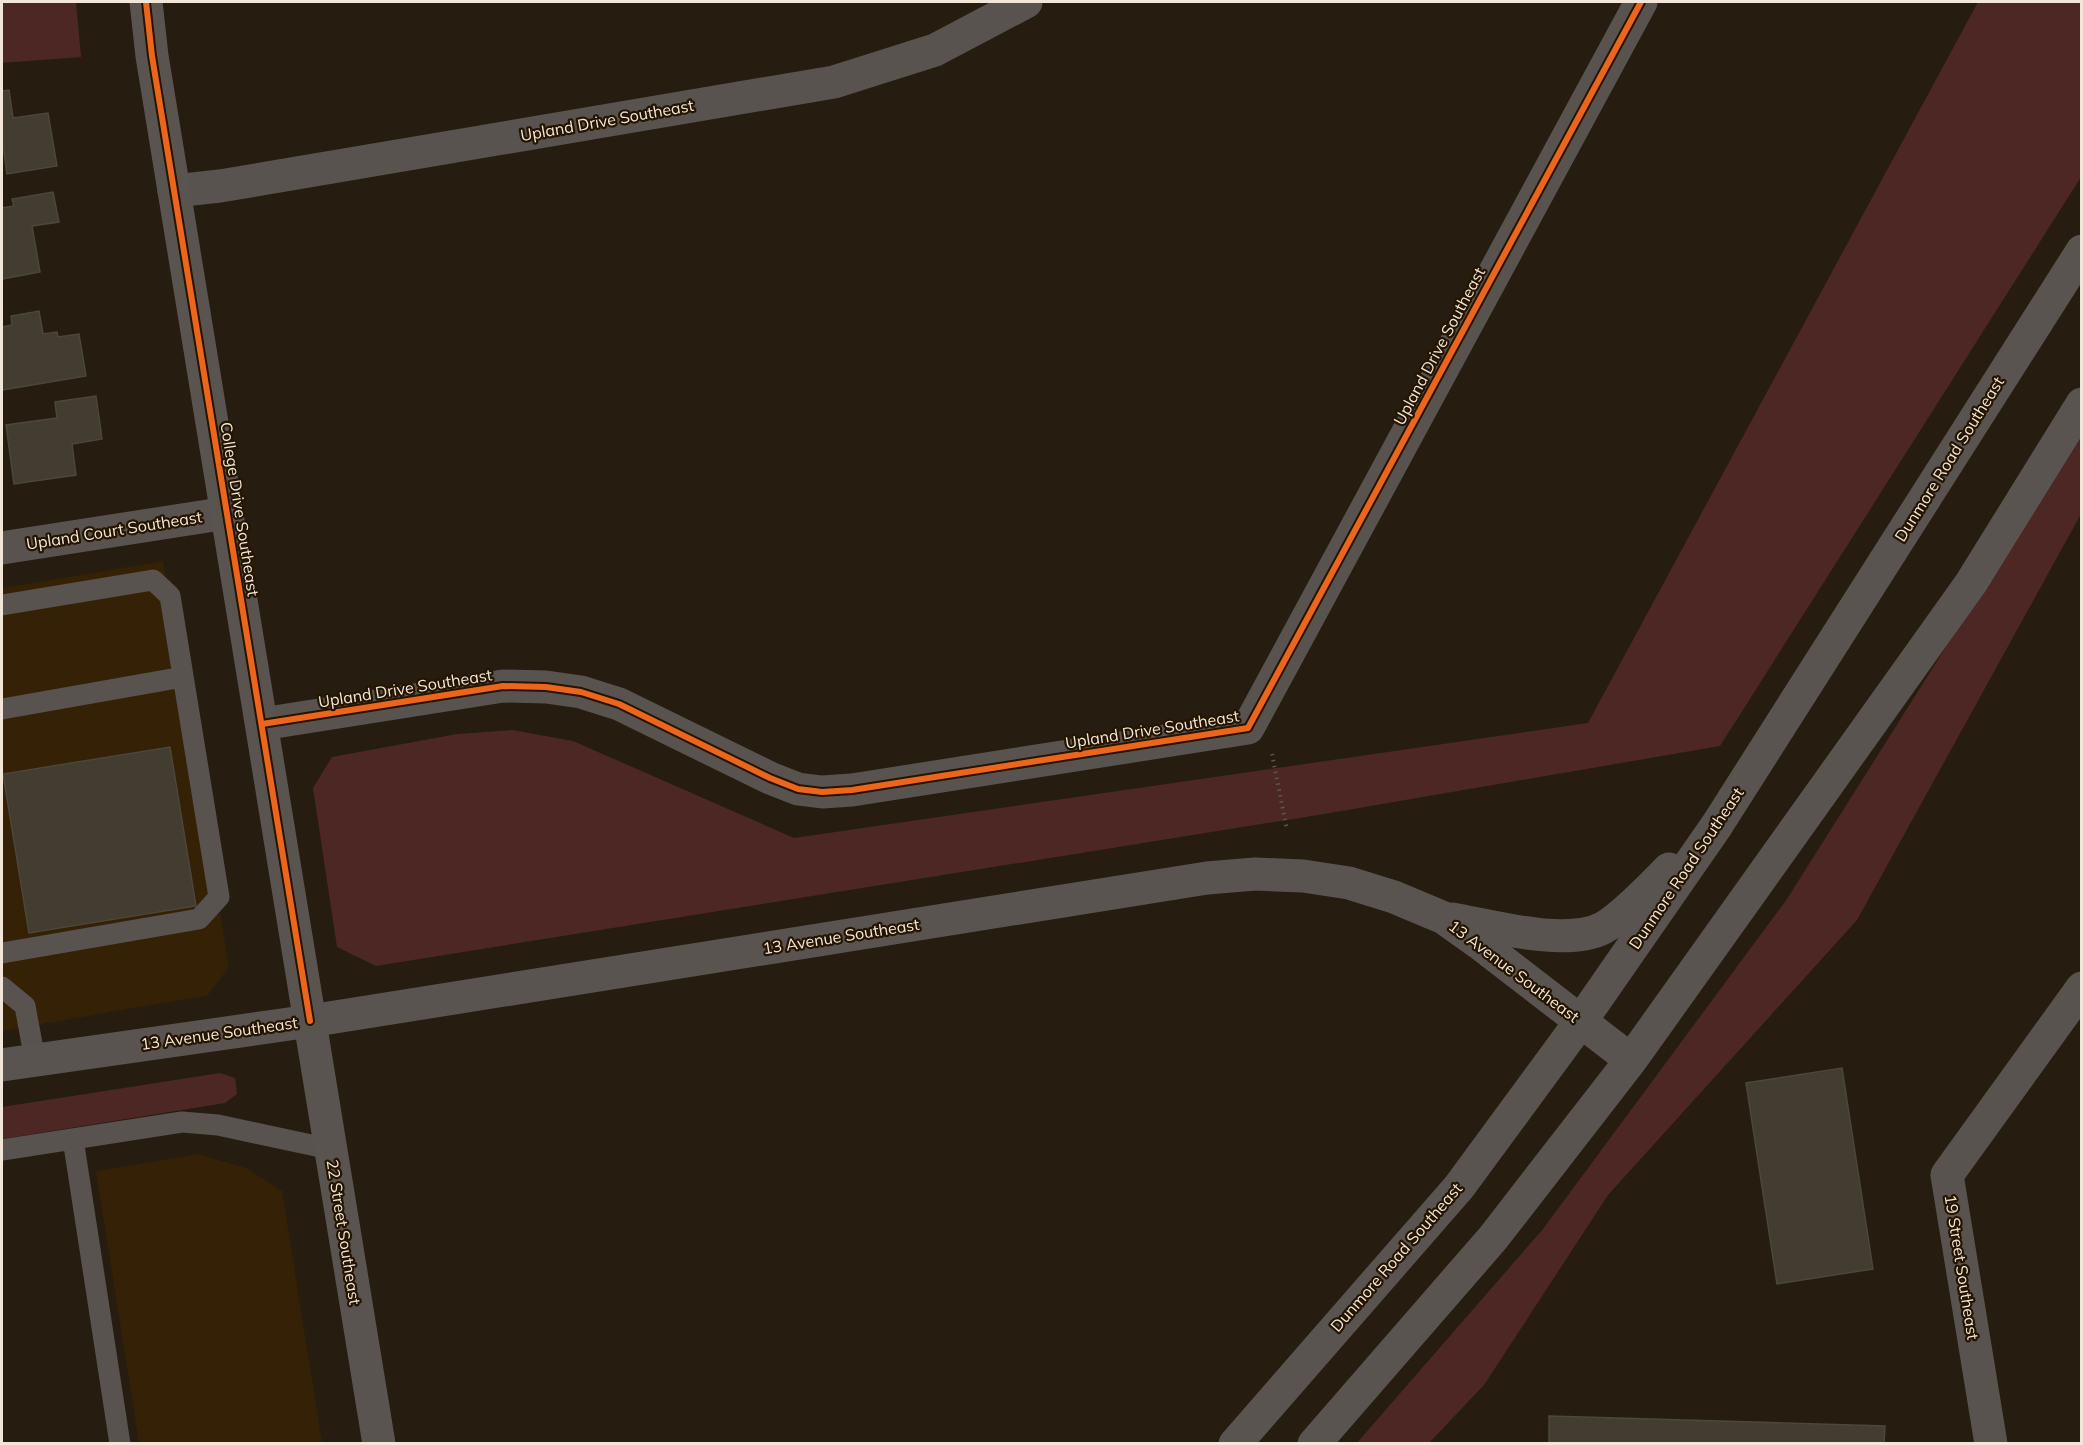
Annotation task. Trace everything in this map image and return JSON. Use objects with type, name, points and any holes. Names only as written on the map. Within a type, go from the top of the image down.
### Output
[{"type":"main road","name":"College Drive Southeast","points":[[146,2],[152,56],[310,1021]]},
{"type":"main road","name":"Dunmore Road Southeast","points":[[1234,1443],[1459,1187],[1581,1021],[1717,825],[2082,251]]},
{"type":"main road","points":[[1314,1443],[1492,1238],[1631,1060],[1971,583],[2082,404]]},
{"type":"main road","points":[[1444,918],[1554,936],[1578,935],[1603,928],[1627,909],[1717,825]]},
{"type":"main road","name":"13 Avenue Southeast","points":[[2,1065],[310,1021],[1207,878],[1255,874],[1303,876],[1349,883],[1394,897],[1444,918],[1631,1060]]},
{"type":"main road","name":"22 Street Southeast","points":[[310,1021],[379,1443]]},
{"type":"street","name":"Upland Drive Southeast","points":[[174,191],[210,187],[834,82],[934,50],[1026,2]]},
{"type":"street","name":"Upland Drive Southeast","points":[[262,724],[503,686],[546,687],[581,692],[618,704],[770,778],[798,789],[822,792],[852,790],[1248,728],[1641,2]]},
{"type":"street","name":"Upland Court Southeast","points":[[2,548],[227,513]]},
{"type":"street","name":"19 Street Southeast","points":[[1991,1443],[1947,1175],[2082,988]]},
{"type":"lane","points":[[2,605],[153,580],[170,596],[219,897],[199,919],[2,953]]},
{"type":"lane","points":[[2,709],[183,676]]},
{"type":"lane","points":[[2,987],[25,1006],[35,1060]]},
{"type":"lane","points":[[2,1150],[182,1122],[218,1125],[330,1149]]},
{"type":"lane","points":[[73,1139],[120,1443]]},
{"type":"path","points":[[1272,753],[1287,830]]},
{"type":"shaded area","points":[[2,2],[76,2],[81,57],[2,63]]},
{"type":"shaded area","points":[[1978,2],[2081,2],[2081,177],[1720,746],[1324,814],[376,966],[337,947],[313,788],[332,757],[457,734],[512,730],[573,741],[794,838],[1588,723]]},
{"type":"shaded area","points":[[2081,433],[2081,514],[1857,920],[1608,1195],[1484,1385],[1429,1443],[1356,1444],[1543,1229],[1787,899]]},
{"type":"shaded area","points":[[163,561],[229,967],[208,995],[2,1031],[2,588]]},
{"type":"shaded area","points":[[220,1073],[235,1078],[237,1094],[225,1103],[2,1139],[2,1107]]},
{"type":"shaded area","points":[[198,1154],[246,1168],[282,1191],[322,1443],[139,1443],[96,1171]]},
{"type":"building","points":[[9,90],[13,118],[48,113],[57,166],[7,174],[4,152],[2,152],[2,91]]},
{"type":"building","points":[[53,192],[59,222],[32,226],[40,272],[2,279],[2,208],[14,206],[12,199]]},
{"type":"building","points":[[39,311],[43,334],[57,332],[58,337],[79,334],[86,376],[2,390],[2,327],[12,325],[11,316]]},
{"type":"building","points":[[96,396],[102,439],[72,444],[76,475],[14,484],[6,425],[57,418],[55,402]]},
{"type":"building","points":[[170,747],[196,906],[29,933],[3,774]]},
{"type":"building","points":[[1842,1068],[1873,1269],[1777,1284],[1746,1083]]},
{"type":"building","points":[[1549,1416],[1885,1426],[1884,1444],[1549,1444]]},
{"type":"cycle path","points":[[146,2],[152,56],[310,1021]]},
{"type":"cycle path","points":[[262,724],[503,686],[546,687],[581,692],[619,704],[770,778],[798,789],[822,792],[852,790],[1248,728],[1641,2]]}]
